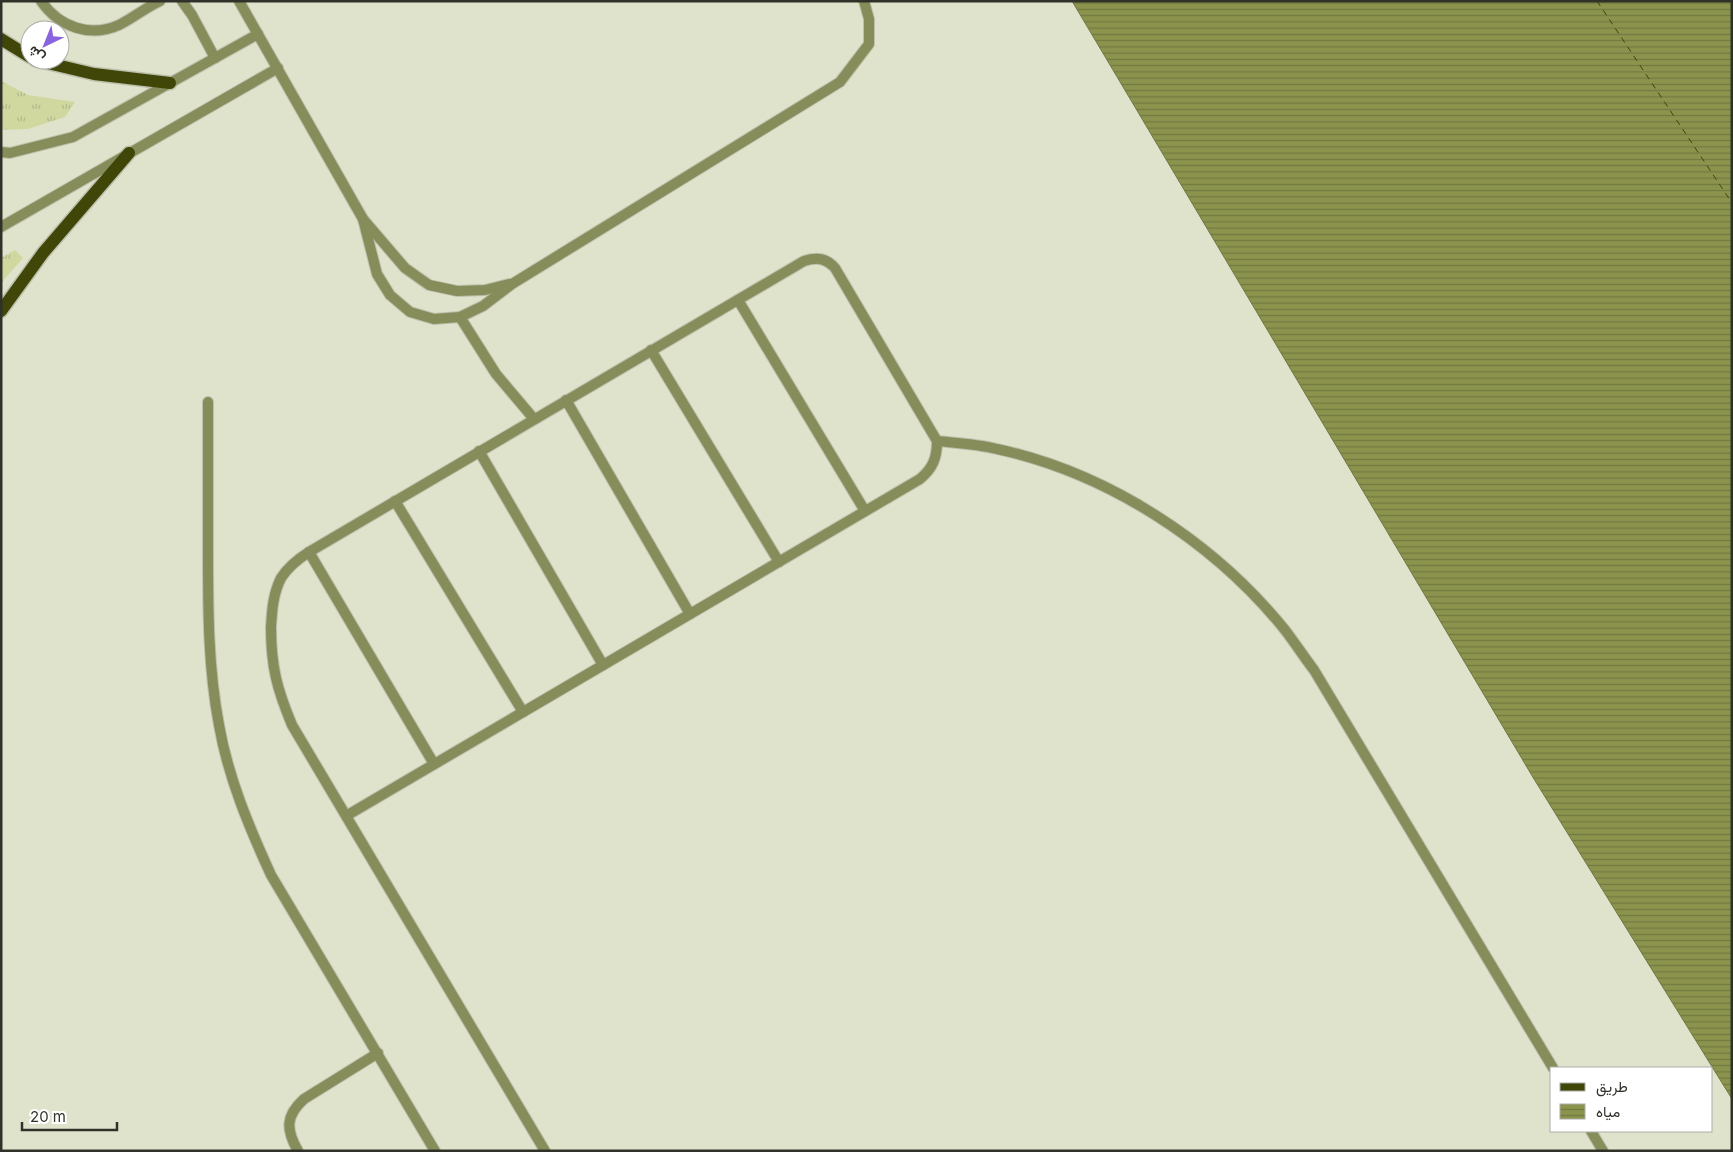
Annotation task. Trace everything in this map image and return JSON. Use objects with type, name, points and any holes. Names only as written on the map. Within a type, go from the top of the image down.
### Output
[{"type":"main road","points":[[1,39],[20,51]]},
{"type":"main road","points":[[70,68],[94,74],[170,83]]},
{"type":"main road","points":[[1,311],[43,253],[129,153]]},
{"type":"lane","points":[[41,1],[54,17],[69,26],[86,31],[103,30],[120,24],[143,5],[160,1]]},
{"type":"lane","points":[[182,1],[192,14],[215,58]]},
{"type":"lane","points":[[239,1],[363,219],[405,268],[429,285],[457,291],[485,290],[512,284]]},
{"type":"lane","points":[[363,219],[377,274],[390,296],[410,312],[434,319],[460,318],[483,306],[512,284],[840,82],[869,44],[869,19],[864,1]]},
{"type":"lane","points":[[1,152],[10,153],[73,137],[258,34]]},
{"type":"lane","points":[[1,226],[278,68]]},
{"type":"lane","points":[[346,816],[920,479],[929,471],[937,452],[937,441],[835,268],[829,262],[821,258],[804,261],[309,552],[293,563],[282,577],[275,593],[272,610],[271,655],[276,680],[292,725],[346,816],[545,1151]]},
{"type":"lane","points":[[738,300],[865,511]]},
{"type":"lane","points":[[460,318],[496,374],[534,419]]},
{"type":"lane","points":[[651,350],[779,562]]},
{"type":"lane","points":[[566,400],[690,614]]},
{"type":"lane","points":[[208,402],[208,631],[211,674],[219,726],[230,769],[249,827],[271,875],[435,1151]]},
{"type":"lane","points":[[937,441],[996,448],[1044,462],[1090,480],[1135,503],[1176,529],[1216,560],[1252,593],[1285,630],[1314,670],[1552,1067]]},
{"type":"lane","points":[[479,451],[603,665]]},
{"type":"lane","points":[[395,501],[523,712]]},
{"type":"lane","points":[[309,552],[434,764]]},
{"type":"lane","points":[[298,1151],[291,1138],[288,1126],[291,1114],[296,1106],[304,1099],[378,1053]]},
{"type":"lane","points":[[1592,1132],[1603,1151]]},
{"type":"green space","points":[[1,81],[28,95],[75,102],[65,117],[28,129],[1,130]]},
{"type":"green space","points":[[15,250],[23,258],[1,283],[1,258]]},
{"type":"water","points":[[1072,1],[1732,1],[1732,1099],[1534,779]]},
{"type":"ferry route","points":[[1597,1],[1732,203]]}]
